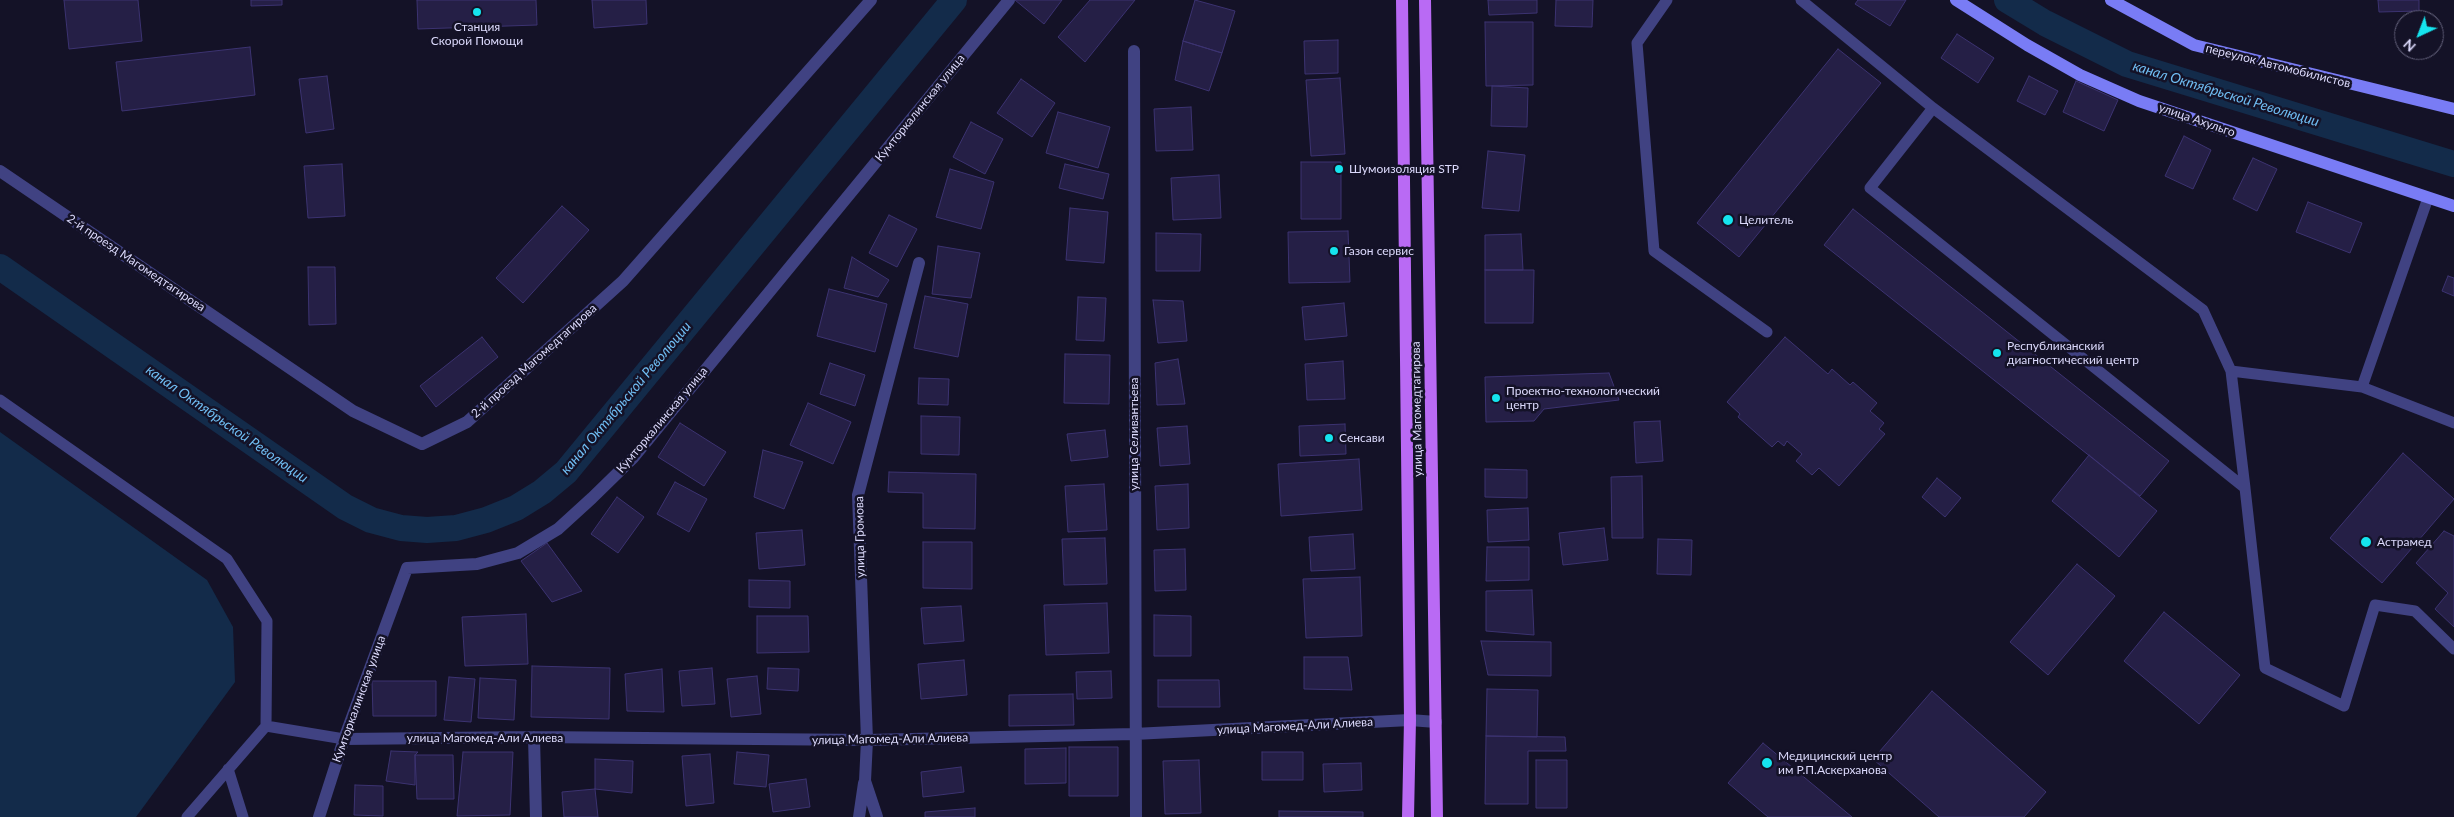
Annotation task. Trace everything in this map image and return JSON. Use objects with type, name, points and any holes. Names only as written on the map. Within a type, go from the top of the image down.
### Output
[{"type":"main road","name":"улица Магомедтагирова","points":[[1402,0],[1410,720],[1408,817]]},
{"type":"main road","name":"улица Магомедтагирова","points":[[1426,0],[1436,817]]},
{"type":"main road","name":"улица Ахульго","points":[[1956,0],[2027,45],[2080,75],[2139,101],[2454,206]]},
{"type":"main road","name":"переулок Автомобилистов","points":[[2111,0],[2194,45],[2454,109]]},
{"type":"street","name":"2-й проезд Магомедтагирова","points":[[0,171],[353,411],[422,444],[468,422],[622,281],[871,0]]},
{"type":"street","name":"Кумторкалинская улица","points":[[319,817],[344,738],[407,568],[478,564],[518,553],[558,529],[592,498],[633,458],[1009,0]]},
{"type":"street","name":"улица Селивантьева","points":[[1134,51],[1134,734],[1136,817]]},
{"type":"street","name":"улица Громова","points":[[877,817],[865,781],[867,740],[858,495],[919,263]]},
{"type":"street","name":"улица Магомед-Али Алиева","points":[[344,738],[534,737],[867,740],[1134,734],[1410,720],[1436,722]]},
{"type":"street","points":[[534,737],[536,817]]},
{"type":"street","points":[[860,817],[865,781]]},
{"type":"lane","points":[[1667,0],[1637,42],[1654,251],[1767,332]]},
{"type":"lane","points":[[1801,0],[1933,108],[2203,310],[2231,371],[2265,668],[2344,706],[2375,605],[2414,611],[2454,649]]},
{"type":"lane","points":[[1933,108],[1870,188],[2245,488]]},
{"type":"lane","points":[[2362,387],[2428,198]]},
{"type":"lane","points":[[2231,371],[2362,387],[2454,423]]},
{"type":"lane","points":[[0,400],[227,558],[267,620],[266,726],[186,817]]},
{"type":"lane","points":[[266,726],[344,738]]},
{"type":"lane","points":[[228,770],[243,817]]},
{"type":"water","points":[[0,432],[207,580],[233,627],[235,682],[136,817],[0,817]]},
{"type":"building","points":[[64,0],[138,0],[142,41],[69,49]]},
{"type":"building","points":[[251,0],[282,0],[282,5],[251,6]]},
{"type":"building","name":"Станция Скорой Помощи","points":[[417,0],[536,0],[537,25],[418,29]]},
{"type":"building","points":[[592,0],[646,0],[647,24],[594,28]]},
{"type":"building","points":[[1015,0],[1062,0],[1044,24]]},
{"type":"building","points":[[1090,0],[1135,0],[1085,62],[1058,37]]},
{"type":"building","points":[[1195,0],[1235,11],[1222,53],[1183,41]]},
{"type":"building","points":[[1488,0],[1537,0],[1537,13],[1489,15]]},
{"type":"building","points":[[1556,0],[1593,0],[1592,27],[1555,26]]},
{"type":"building","points":[[1858,0],[1906,0],[1890,26],[1855,4]]},
{"type":"building","points":[[2378,0],[2419,0],[2419,10],[2379,12]]},
{"type":"building","points":[[1485,22],[1533,22],[1533,85],[1486,86]]},
{"type":"building","points":[[1957,34],[1994,58],[1978,83],[1941,58]]},
{"type":"building","points":[[1338,40],[1338,73],[1305,74],[1304,41]]},
{"type":"building","points":[[1183,41],[1222,53],[1209,91],[1175,80]]},
{"type":"building","points":[[250,47],[255,95],[122,111],[116,62]]},
{"type":"building","points":[[1838,49],[1881,83],[1739,257],[1697,223]]},
{"type":"building","points":[[327,76],[334,129],[306,133],[299,79]]},
{"type":"building","points":[[2029,76],[2058,91],[2045,115],[2017,101]]},
{"type":"building","points":[[1340,78],[1345,154],[1311,156],[1306,80]]},
{"type":"building","points":[[1021,79],[1055,103],[1032,137],[997,113]]},
{"type":"building","points":[[2076,81],[2118,100],[2104,131],[2063,112]]},
{"type":"building","points":[[1492,86],[1528,88],[1527,127],[1491,126]]},
{"type":"building","points":[[1191,107],[1193,150],[1156,151],[1154,109]]},
{"type":"building","points":[[1058,112],[1110,127],[1098,168],[1046,153]]},
{"type":"building","points":[[971,122],[1003,139],[985,174],[953,157]]},
{"type":"building","points":[[2184,136],[2211,150],[2193,189],[2165,176]]},
{"type":"building","points":[[1488,151],[1525,155],[1519,211],[1482,208]]},
{"type":"building","points":[[2253,158],[2277,169],[2257,211],[2233,199]]},
{"type":"building","points":[[1301,162],[1341,162],[1341,219],[1301,219]]},
{"type":"building","points":[[342,164],[345,216],[308,218],[304,166]]},
{"type":"building","points":[[1065,164],[1109,174],[1103,199],[1059,188]]},
{"type":"building","points":[[950,169],[994,182],[981,229],[936,217]]},
{"type":"building","points":[[1219,175],[1221,218],[1173,220],[1171,178]]},
{"type":"building","points":[[2308,202],[2362,223],[2350,253],[2296,232]]},
{"type":"building","points":[[562,206],[589,230],[523,303],[496,278]]},
{"type":"building","points":[[1070,208],[1108,212],[1104,263],[1066,260]]},
{"type":"building","name":"Республиканский диагностический центр","points":[[1853,209],[2169,461],[2140,496],[1824,245]]},
{"type":"building","points":[[889,215],[917,229],[897,267],[869,253]]},
{"type":"building","points":[[1348,231],[1350,282],[1289,283],[1288,232]]},
{"type":"building","points":[[1156,233],[1201,234],[1200,271],[1156,271]]},
{"type":"building","points":[[1521,234],[1523,270],[1485,270],[1485,235]]},
{"type":"building","points":[[938,246],[980,253],[971,298],[932,294]]},
{"type":"building","points":[[852,257],[889,280],[878,297],[844,288]]},
{"type":"building","points":[[308,267],[335,267],[336,324],[309,325]]},
{"type":"building","points":[[1485,270],[1534,270],[1533,323],[1485,323]]},
{"type":"building","points":[[2448,276],[2454,278],[2454,296],[2442,291]]},
{"type":"building","points":[[829,289],[887,304],[875,352],[817,336]]},
{"type":"building","points":[[925,296],[968,304],[958,357],[914,348]]},
{"type":"building","points":[[1078,297],[1106,298],[1104,341],[1076,340]]},
{"type":"building","points":[[1153,300],[1183,301],[1187,341],[1158,343]]},
{"type":"building","points":[[1344,303],[1347,336],[1305,340],[1302,307]]},
{"type":"building","points":[[482,337],[498,357],[436,407],[420,386]]},
{"type":"building","points":[[1785,337],[1828,374],[1832,369],[1850,385],[1853,382],[1877,403],[1870,411],[1884,423],[1879,429],[1885,434],[1839,486],[1819,468],[1812,475],[1796,461],[1802,454],[1787,441],[1784,446],[1778,441],[1772,447],[1738,417],[1740,414],[1727,402]]},
{"type":"building","points":[[1065,354],[1110,355],[1109,404],[1064,403]]},
{"type":"building","points":[[1178,359],[1185,404],[1157,405],[1155,363]]},
{"type":"building","points":[[1343,361],[1345,399],[1307,400],[1305,364]]},
{"type":"building","points":[[830,363],[865,375],[855,406],[820,394]]},
{"type":"building","points":[[1609,373],[1619,400],[1544,409],[1534,421],[1486,422],[1485,377]]},
{"type":"building","points":[[919,378],[949,379],[948,405],[918,404]]},
{"type":"building","points":[[808,403],[851,422],[833,464],[790,445]]},
{"type":"building","points":[[921,416],[960,417],[959,455],[921,454]]},
{"type":"building","points":[[1660,421],[1663,461],[1636,463],[1634,422]]},
{"type":"building","points":[[680,423],[726,452],[704,486],[658,457]]},
{"type":"building","points":[[1345,424],[1346,454],[1300,456],[1299,426]]},
{"type":"building","points":[[1187,426],[1190,464],[1160,466],[1157,428]]},
{"type":"building","points":[[1105,430],[1108,457],[1071,461],[1067,434]]},
{"type":"building","points":[[763,450],[803,462],[784,509],[754,497]]},
{"type":"building","points":[[2403,453],[2454,499],[2382,583],[2330,538]]},
{"type":"building","points":[[2089,455],[2157,511],[2119,557],[2052,501]]},
{"type":"building","points":[[1359,459],[1362,510],[1281,516],[1278,464]]},
{"type":"building","points":[[1485,469],[1527,470],[1527,498],[1485,497]]},
{"type":"building","points":[[889,472],[976,474],[975,529],[923,528],[923,493],[888,492]]},
{"type":"building","points":[[1642,476],[1643,538],[1612,538],[1611,477]]},
{"type":"building","points":[[1937,478],[1961,498],[1945,517],[1922,497]]},
{"type":"building","points":[[675,482],[707,499],[689,532],[657,514]]},
{"type":"building","points":[[1104,484],[1107,530],[1068,532],[1065,486]]},
{"type":"building","points":[[1188,484],[1189,528],[1157,530],[1155,486]]},
{"type":"building","points":[[617,497],[644,517],[618,553],[591,534]]},
{"type":"building","points":[[1528,508],[1529,540],[1488,542],[1487,510]]},
{"type":"building","points":[[1604,528],[1608,560],[1563,565],[1559,533]]},
{"type":"building","points":[[802,530],[805,565],[759,569],[756,533]]},
{"type":"building","points":[[2444,531],[2454,536],[2454,627],[2435,609],[2448,593],[2416,563]]},
{"type":"building","points":[[1353,534],[1355,569],[1311,571],[1309,537]]},
{"type":"building","points":[[1105,538],[1107,584],[1064,585],[1062,539]]},
{"type":"building","points":[[1658,539],[1692,540],[1691,575],[1657,574]]},
{"type":"building","points":[[923,542],[972,542],[972,589],[923,588]]},
{"type":"building","points":[[547,543],[582,591],[552,602],[521,561]]},
{"type":"building","points":[[1487,547],[1529,547],[1529,580],[1486,581]]},
{"type":"building","points":[[1185,549],[1186,590],[1155,591],[1154,550]]},
{"type":"building","points":[[2077,564],[2115,596],[2048,675],[2010,642]]},
{"type":"building","points":[[1360,577],[1362,636],[1306,638],[1303,579]]},
{"type":"building","points":[[749,580],[790,581],[790,608],[749,607]]},
{"type":"building","points":[[1532,590],[1534,635],[1486,631],[1486,591]]},
{"type":"building","points":[[1107,603],[1109,653],[1046,655],[1044,605]]},
{"type":"building","points":[[961,606],[964,641],[924,644],[921,608]]},
{"type":"building","points":[[2164,612],[2240,675],[2199,724],[2124,661]]},
{"type":"building","points":[[526,614],[528,664],[465,666],[462,617]]},
{"type":"building","points":[[1154,615],[1191,616],[1191,656],[1154,656]]},
{"type":"building","points":[[757,616],[808,616],[809,652],[757,653]]},
{"type":"building","points":[[1481,641],[1551,642],[1551,676],[1488,675]]},
{"type":"building","points":[[1304,657],[1348,657],[1352,690],[1304,689]]},
{"type":"building","points":[[964,660],[967,695],[921,699],[918,664]]},
{"type":"building","points":[[532,666],[610,668],[609,719],[531,717]]},
{"type":"building","points":[[712,668],[715,704],[682,706],[679,671]]},
{"type":"building","points":[[768,668],[799,669],[798,691],[767,689]]},
{"type":"building","points":[[662,669],[664,712],[627,711],[625,674]]},
{"type":"building","points":[[1111,671],[1112,698],[1077,699],[1076,672]]},
{"type":"building","points":[[757,676],[761,714],[731,717],[727,679]]},
{"type":"building","points":[[449,677],[475,679],[471,722],[444,720]]},
{"type":"building","points":[[480,678],[516,680],[514,720],[478,718]]},
{"type":"building","points":[[1158,680],[1219,680],[1220,707],[1158,707]]},
{"type":"building","points":[[372,681],[436,681],[436,716],[373,716]]},
{"type":"building","points":[[1487,689],[1538,690],[1537,737],[1486,736]]},
{"type":"building","points":[[1932,691],[2046,792],[2024,817],[1939,817],[1873,759]]},
{"type":"building","points":[[1073,694],[1074,725],[1009,726],[1009,695]]},
{"type":"building","points":[[1486,736],[1565,737],[1566,751],[1528,751],[1528,804],[1485,804]]},
{"type":"building","name":"Медицинский центр им Р.П.Аскерханова","points":[[1763,743],[1852,817],[1768,817],[1728,783]]},
{"type":"building","points":[[1069,747],[1118,747],[1118,796],[1069,796]]},
{"type":"building","points":[[1066,748],[1066,783],[1025,784],[1025,749]]},
{"type":"building","points":[[391,751],[418,752],[415,755],[415,785],[386,781]]},
{"type":"building","points":[[463,752],[513,752],[510,815],[457,816]]},
{"type":"building","points":[[737,752],[769,755],[766,787],[734,784]]},
{"type":"building","points":[[1262,752],[1303,752],[1303,780],[1262,780]]},
{"type":"building","points":[[710,754],[714,803],[686,806],[682,756]]},
{"type":"building","points":[[415,755],[453,755],[454,799],[417,799]]},
{"type":"building","points":[[595,759],[633,761],[632,793],[595,789]]},
{"type":"building","points":[[1199,760],[1201,813],[1165,814],[1163,761]]},
{"type":"building","points":[[1536,760],[1567,760],[1567,808],[1536,808]]},
{"type":"building","points":[[1361,763],[1362,790],[1324,792],[1323,764]]},
{"type":"building","points":[[961,767],[964,792],[923,797],[921,772]]},
{"type":"building","points":[[806,779],[810,807],[773,812],[769,784]]},
{"type":"building","points":[[355,785],[383,786],[383,816],[354,815]]},
{"type":"building","points":[[595,789],[598,817],[564,817],[562,792]]},
{"type":"building","points":[[975,808],[975,817],[925,817],[925,812]]},
{"type":"building","points":[[1279,811],[1363,812],[1363,817],[1279,817]]},
{"type":"waterway","name":"канал Октябрьской Революции","points":[[0,267],[345,507],[371,520],[401,528],[427,530],[456,528],[486,520],[516,508],[542,492],[566,472],[954,0]]},
{"type":"waterway","name":"канал Октябрьской Революции","points":[[2007,0],[2045,23],[2127,64],[2454,164]]},
{"type":"place","name":"Станция Скорой Помощи","points":[[477,12]]},
{"type":"place","name":"Шумоизоляция STP","points":[[1339,169]]},
{"type":"place","name":"Целитель","points":[[1728,220]]},
{"type":"place","name":"Газон сервис","points":[[1334,251]]},
{"type":"place","name":"Республиканский диагностический центр","points":[[1997,353]]},
{"type":"place","name":"Проектно-технологический центр","points":[[1496,398]]},
{"type":"place","name":"Сенсави","points":[[1329,438]]},
{"type":"place","name":"Астрамед","points":[[2366,542]]},
{"type":"place","name":"Медицинский центр им Р.П.Аскерханова","points":[[1767,763]]}]
